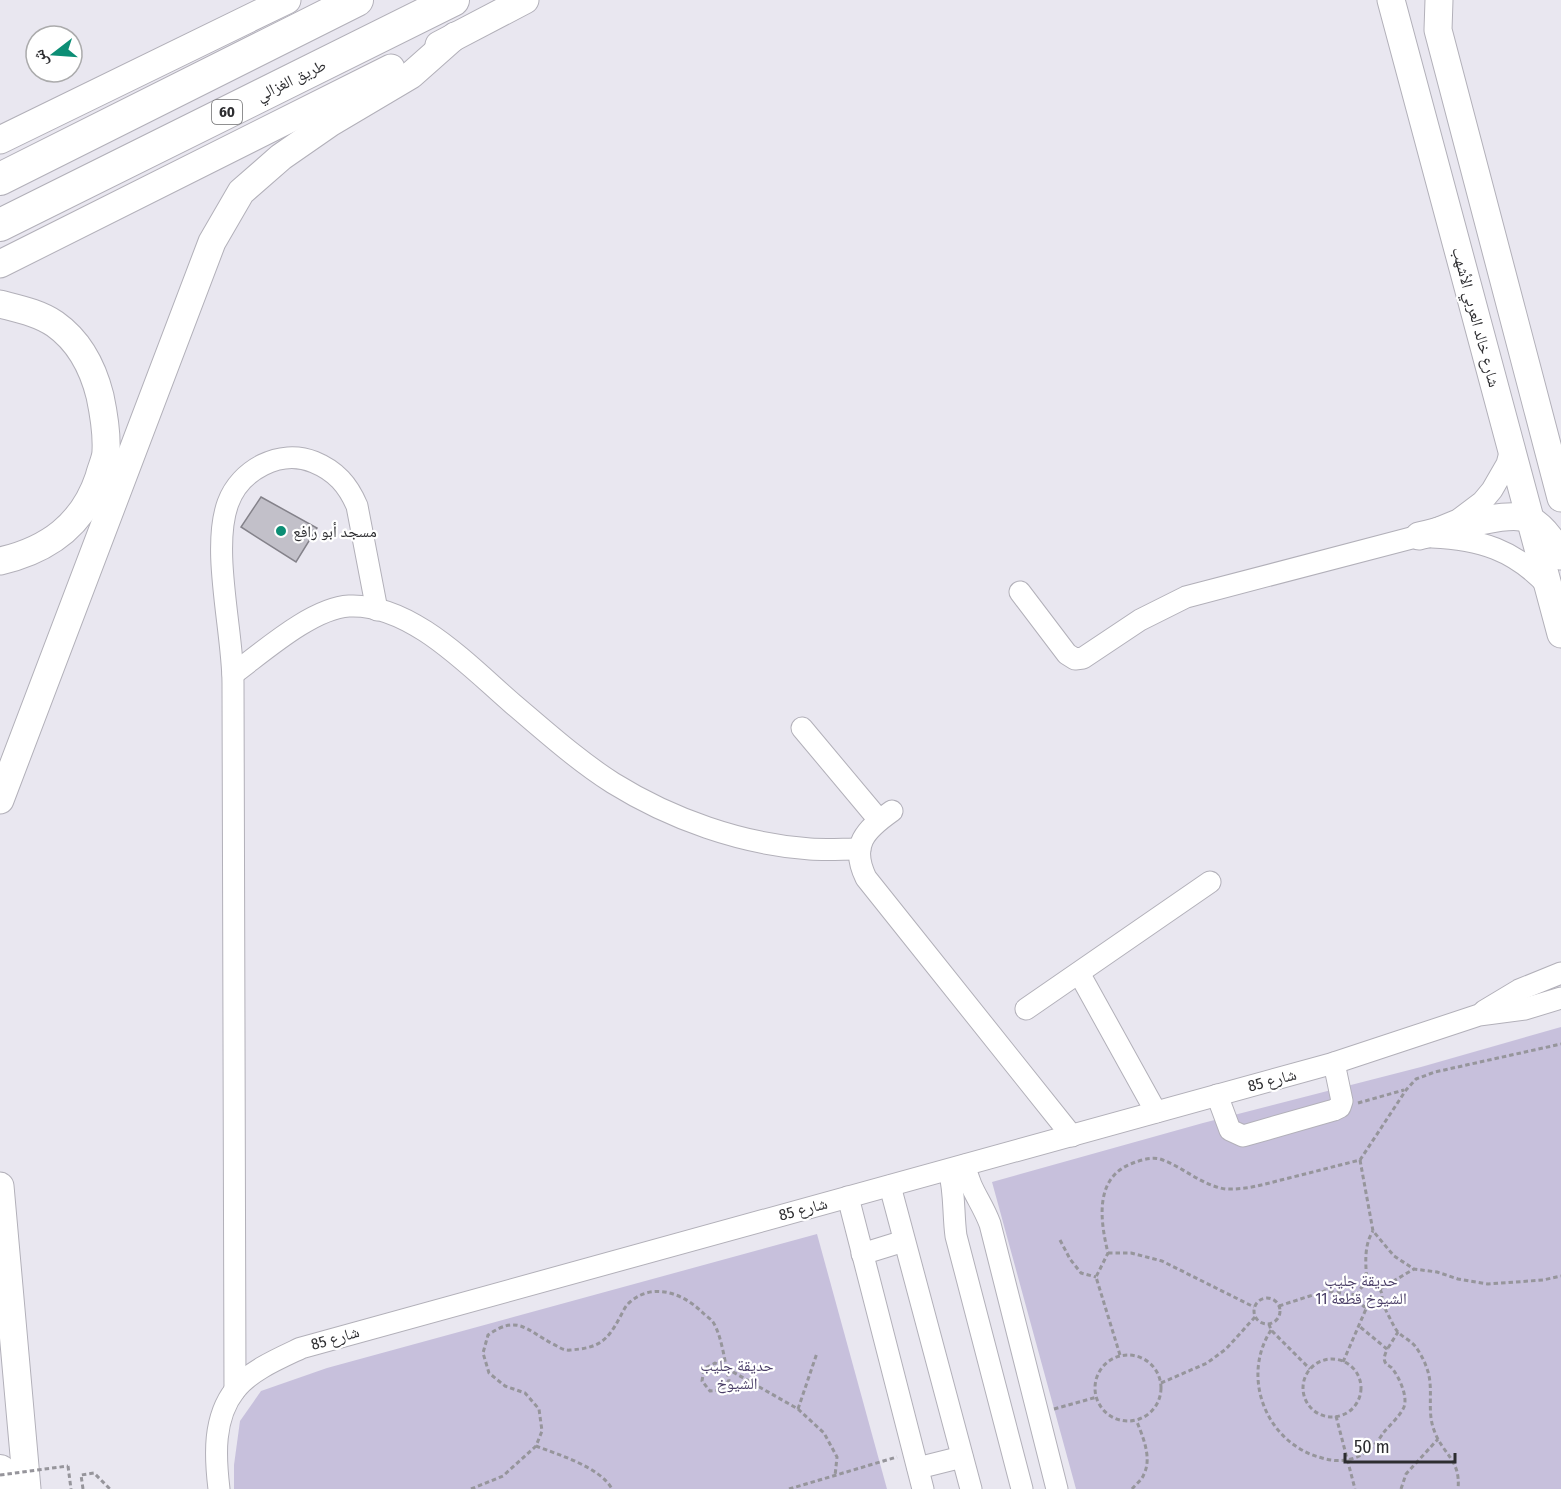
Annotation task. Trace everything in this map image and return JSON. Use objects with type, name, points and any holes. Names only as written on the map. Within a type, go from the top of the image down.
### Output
[{"type":"highway","name":"60","points":[[0,179],[357,0]]},
{"type":"highway","name":"طريق الغزالي","points":[[0,225],[453,0]]},
{"type":"highway","points":[[0,1473],[3,1489]]},
{"type":"main road","points":[[0,140],[287,0]]},
{"type":"main road","points":[[0,264],[525,0]]},
{"type":"main road","name":"شارع خالد العربي الأشهب","points":[[1391,0],[1561,634]]},
{"type":"main road","points":[[1438,0],[1438,30],[1561,498]]},
{"type":"main road","points":[[0,800],[212,242],[242,192],[281,157],[330,123],[411,75],[455,36]]},
{"type":"main road","points":[[0,304],[28,311],[55,324],[79,346],[96,379],[106,423],[106,453],[96,486],[81,514],[53,540],[16,557],[0,561]]},
{"type":"main road","points":[[1419,536],[1499,517],[1515,516],[1530,519],[1555,543],[1561,556]]},
{"type":"main road","points":[[0,1186],[27,1489]]},
{"type":"street","points":[[1020,592],[1067,654],[1079,659],[1087,657],[1149,614],[1186,597],[1419,536],[1458,520],[1482,502],[1501,477],[1511,449]]},
{"type":"street","points":[[235,1390],[233,674],[223,566],[223,526],[227,504],[235,489],[246,476],[260,466],[276,460],[292,458],[309,460],[332,472],[350,490],[357,506],[377,610]]},
{"type":"street","points":[[1419,536],[1458,539],[1478,543],[1509,554],[1523,562],[1548,586]]},
{"type":"street","points":[[233,674],[298,626],[322,612],[350,606],[377,610],[408,620],[436,638],[572,754],[615,784],[661,809],[709,828],[759,842],[809,849],[860,849]]},
{"type":"street","points":[[802,728],[886,815],[869,829],[863,838],[860,849],[862,869],[866,878],[1072,1136]]},
{"type":"street","points":[[1026,1009],[1210,882]]},
{"type":"street","points":[[1079,973],[1156,1112]]},
{"type":"street","name":"شارع 85","points":[[1479,1015],[1519,990],[1561,973]]},
{"type":"street","name":"شارع 85","points":[[219,1489],[215,1459],[217,1435],[224,1411],[235,1390],[255,1373],[302,1348],[1334,1063],[1479,1015],[1525,1009],[1561,998]]},
{"type":"street","points":[[1217,1095],[1230,1130],[1243,1136],[1340,1107],[1342,1101],[1334,1063]]},
{"type":"street","points":[[957,1167],[980,1202],[990,1224],[1057,1489]]},
{"type":"street","points":[[957,1167],[953,1186],[956,1236],[1022,1489]]},
{"type":"street","points":[[890,1185],[970,1489]]},
{"type":"street","points":[[848,1197],[923,1489]]},
{"type":"street","points":[[954,1209],[980,1202]]},
{"type":"street","points":[[862,1254],[904,1241]]},
{"type":"street","points":[[1001,1409],[1022,1411],[1035,1403]]},
{"type":"street","points":[[1009,1439],[1030,1427],[1042,1428]]},
{"type":"street","points":[[918,1468],[962,1456]]},
{"type":"path","points":[[1120,1355],[1096,1277],[1108,1253],[1104,1238],[1102,1206],[1104,1190],[1114,1175],[1127,1165],[1143,1159],[1158,1158],[1197,1178],[1224,1188],[1247,1189],[1360,1160],[1406,1090],[1416,1079],[1435,1072],[1561,1044]]},
{"type":"path","points":[[1365,1101],[1406,1090]]},
{"type":"path","points":[[1360,1160],[1373,1231],[1394,1256],[1414,1269],[1488,1284],[1542,1280],[1561,1276]]},
{"type":"path","points":[[1367,1284],[1366,1251],[1373,1231]]},
{"type":"path","points":[[1060,1240],[1070,1260],[1081,1273],[1096,1277]]},
{"type":"path","points":[[1108,1253],[1131,1253],[1162,1261],[1254,1307]]},
{"type":"path","points":[[1380,1289],[1414,1269]]},
{"type":"path","points":[[1382,1302],[1375,1308],[1366,1309],[1359,1304],[1357,1295],[1360,1288],[1367,1284],[1380,1289],[1383,1295],[1382,1302],[1398,1332],[1416,1347],[1426,1366],[1431,1383],[1430,1406],[1433,1427],[1437,1439],[1454,1462],[1458,1489]]},
{"type":"path","points":[[471,1489],[503,1476],[536,1446],[542,1431],[539,1408],[525,1393],[505,1386],[489,1373],[483,1353],[488,1335],[501,1325],[521,1324],[566,1351],[589,1348],[606,1340],[627,1304],[640,1294],[657,1290],[680,1296],[697,1307],[713,1322],[726,1368],[729,1380],[722,1390],[710,1390],[702,1382],[704,1369],[715,1363],[726,1368],[798,1409],[824,1433],[837,1457],[835,1476]]},
{"type":"path","points":[[1279,1306],[1325,1291],[1357,1295]]},
{"type":"path","points":[[1269,1297],[1275,1300],[1279,1306],[1280,1313],[1276,1320],[1269,1324],[1264,1324],[1255,1317],[1254,1307],[1257,1301],[1263,1298],[1269,1297]]},
{"type":"path","points":[[1343,1362],[1366,1309]]},
{"type":"path","points":[[1161,1383],[1207,1363],[1226,1349],[1255,1317]]},
{"type":"path","points":[[1269,1324],[1270,1330],[1310,1369]]},
{"type":"path","points":[[1359,1326],[1387,1349]]},
{"type":"path","points":[[1270,1330],[1264,1341],[1257,1367],[1259,1394],[1269,1420],[1286,1441],[1310,1455],[1336,1462],[1348,1460],[1370,1449],[1404,1406],[1404,1392],[1393,1369],[1386,1364],[1384,1358],[1398,1332]]},
{"type":"path","points":[[798,1409],[817,1353]]},
{"type":"path","points":[[1120,1355],[1141,1356],[1158,1370],[1161,1383],[1163,1390],[1155,1410],[1137,1422],[1116,1420],[1099,1406],[1094,1386],[1102,1366],[1120,1355]]},
{"type":"path","points":[[1335,1358],[1343,1362],[1352,1366],[1361,1382],[1359,1400],[1347,1414],[1329,1418],[1312,1410],[1303,1394],[1304,1376],[1317,1362],[1335,1358]]},
{"type":"path","points":[[1071,1404],[1097,1397]]},
{"type":"path","points":[[1336,1416],[1355,1489]]},
{"type":"path","points":[[1132,1489],[1144,1476],[1148,1464],[1143,1437],[1137,1422]]},
{"type":"path","points":[[1401,1489],[1406,1474],[1437,1439]]},
{"type":"path","points":[[536,1446],[580,1464],[607,1480],[612,1489]]},
{"type":"path","points":[[789,1489],[880,1462]]},
{"type":"path","points":[[0,1473],[68,1466],[71,1489]]},
{"type":"path","points":[[82,1489],[81,1475],[94,1473],[110,1489]]},
{"type":"green space","name":"حديقة جليب الشيوخ قطعة 11","points":[[1561,1027],[1561,1489],[1076,1489],[992,1182]]},
{"type":"green space","name":"حديقة جليب الشيوخ","points":[[817,1234],[887,1489],[234,1489],[234,1465],[240,1421],[261,1391],[327,1368]]},
{"type":"building","name":"مسجد أبو رافع","points":[[261,497],[317,528],[296,562],[241,527]]},
{"type":"place","name":"مسجد أبو رافع","points":[[281,531]]}]
